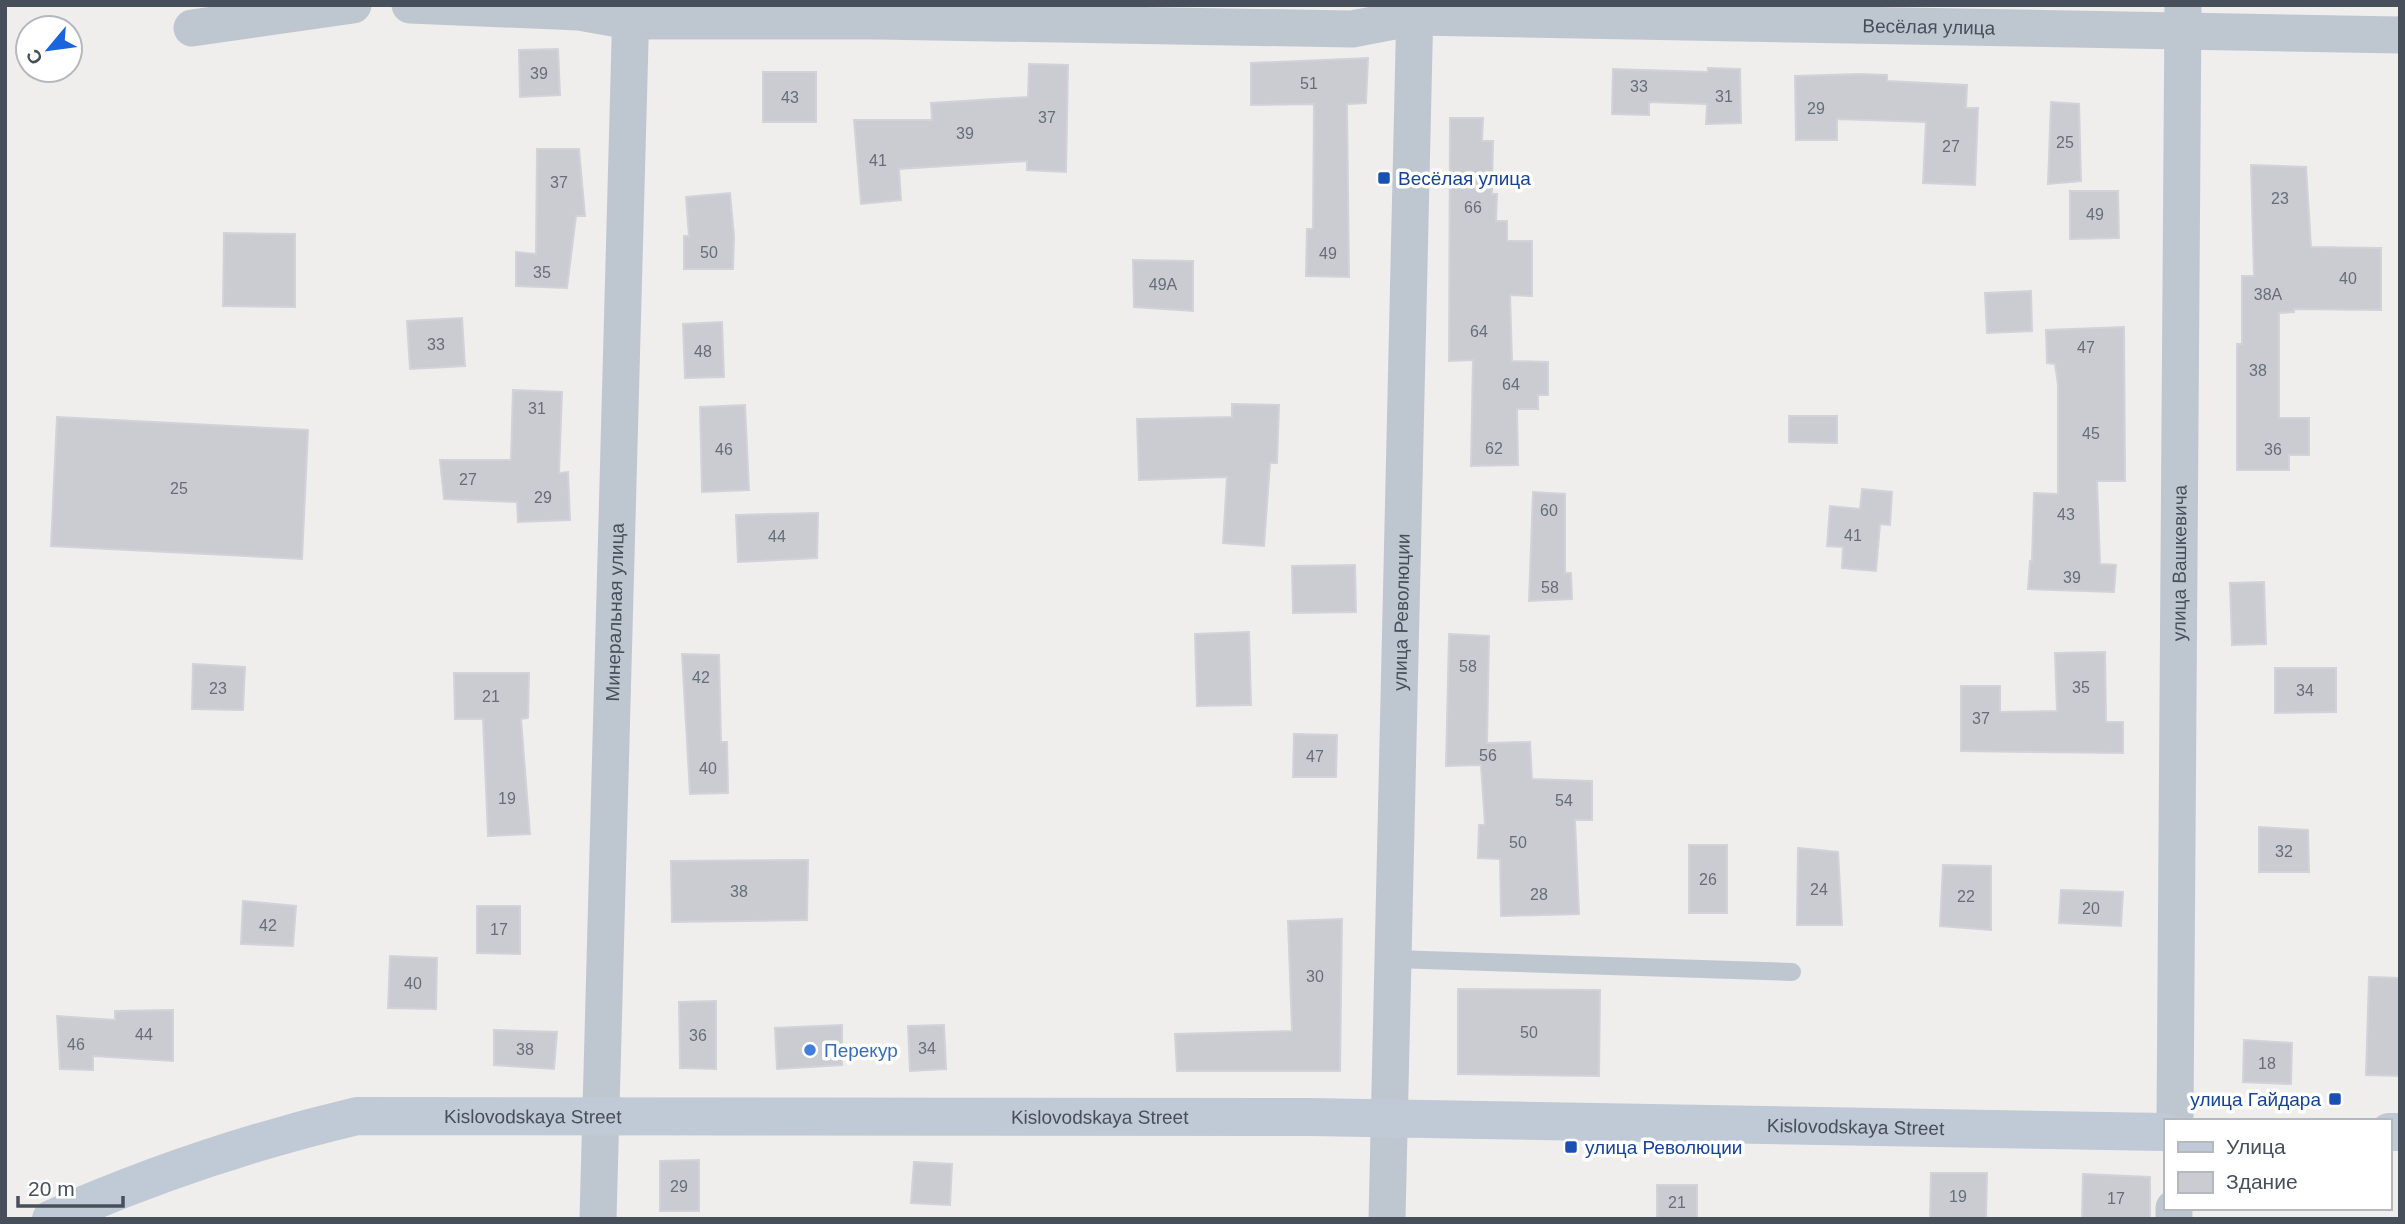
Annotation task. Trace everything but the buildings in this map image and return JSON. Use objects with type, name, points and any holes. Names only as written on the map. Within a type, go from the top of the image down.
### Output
[{"type":"main road","name":"Kislovodskaya Street","points":[[51,1219],[99,1198],[259,1140],[357,1116],[1389,1119],[2164,1132]]},
{"type":"street","points":[[192,28],[353,5]]},
{"type":"street","name":"Весёлая улица","points":[[410,5],[877,21],[1352,29],[1415,11],[2182,19],[2400,35]]},
{"type":"street","name":"улица Революции","points":[[1387,1219],[1415,11]]},
{"type":"street","name":"Минеральная улица","points":[[598,1219],[603,1116],[630,13]]},
{"type":"street","name":"улица Вашкевича","points":[[2175,1119],[2182,19]]},
{"type":"lane","points":[[1394,959],[1792,972]]},
{"type":"place","name":"Весёлая улица","points":[[1384,178]]},
{"type":"place","name":"Перекур","points":[[810,1050]]},
{"type":"place","name":"улица Гайдара","points":[[2335,1099]]},
{"type":"place","name":"улица Революции","points":[[1571,1147]]}]
